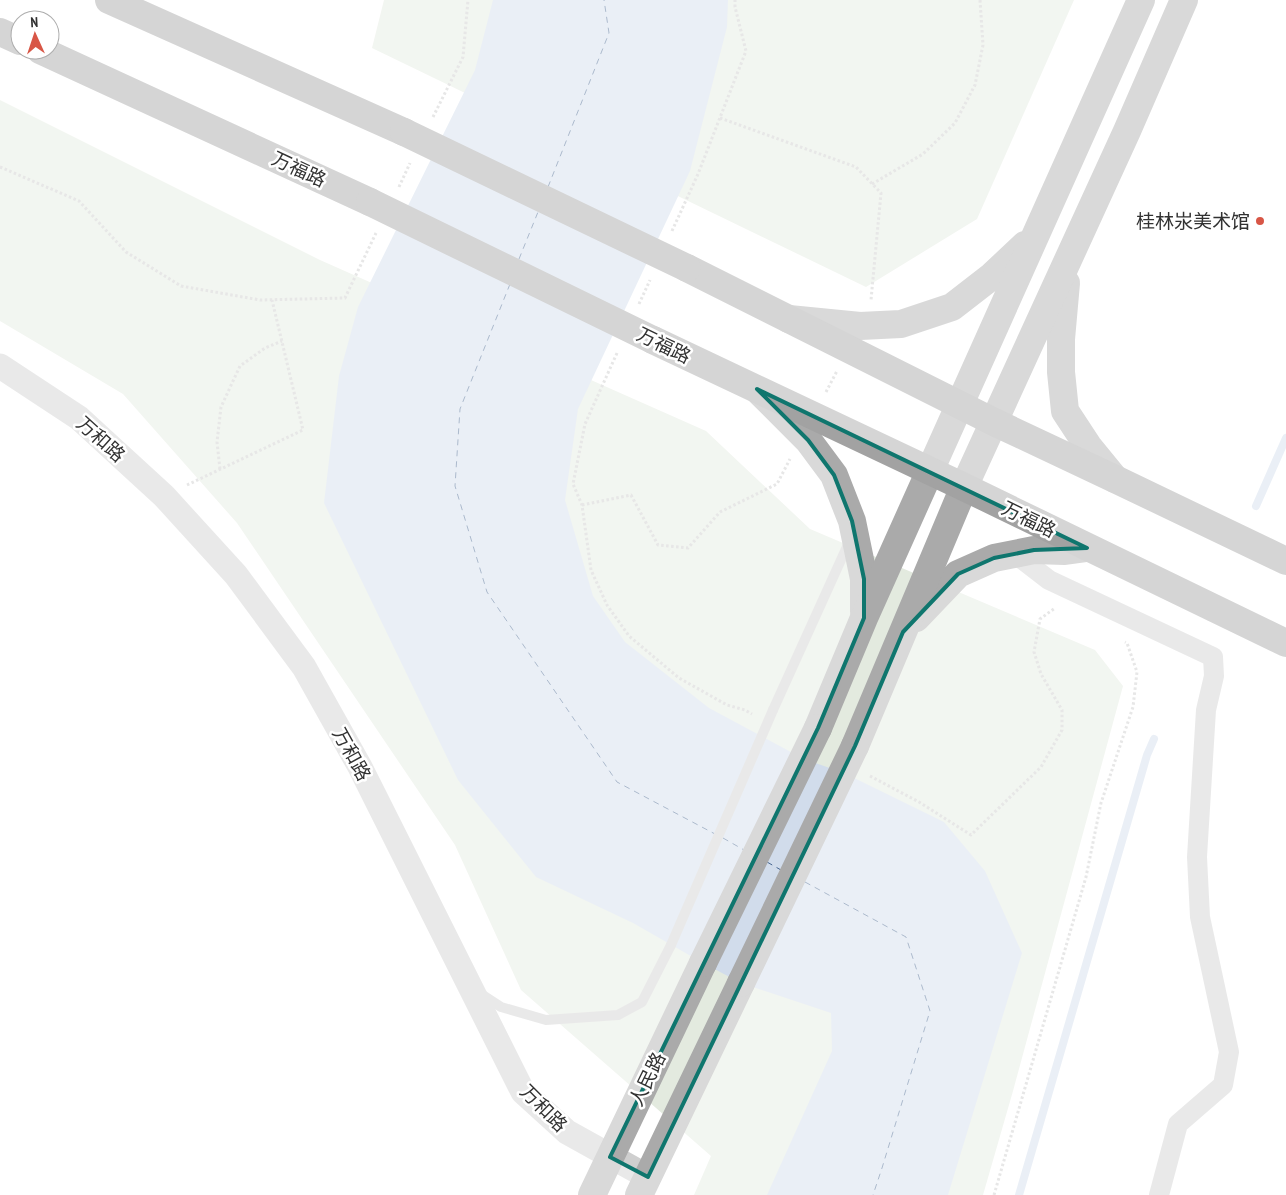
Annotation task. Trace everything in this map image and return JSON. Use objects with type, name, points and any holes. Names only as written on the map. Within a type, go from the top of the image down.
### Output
[{"type":"highway","points":[[119,2],[409,143],[687,268],[787,318],[854,337],[959,404],[994,422],[1282,556]]},
{"type":"highway","name":"万福路","points":[[60,60],[375,214],[757,389],[808,426],[929,471],[1286,643]]},
{"type":"main road","name":"人民路","points":[[592,1195],[818,728],[929,471],[1141,0]]},
{"type":"main road","points":[[643,1186],[855,746],[964,487],[1128,131],[1184,0]]},
{"type":"main road","points":[[854,337],[952,307],[992,276],[1035,235]]},
{"type":"main road","points":[[1068,262],[1061,340],[1064,411],[1088,446],[1115,479]]},
{"type":"main road","points":[[808,426],[808,440],[834,475],[852,521],[864,579],[864,618]]},
{"type":"main road","points":[[903,632],[958,574],[994,558],[1034,550],[1065,551],[1087,548]]},
{"type":"street","name":"万和路","points":[[0,366],[79,418],[164,496],[236,575],[304,668],[360,767],[523,1092],[567,1132],[610,1157],[643,1186]]},
{"type":"street","points":[[1015,554],[1049,580],[1213,657],[1214,676],[1206,710],[1196,857],[1200,917],[1229,1052],[1223,1085],[1178,1124],[1159,1195]]},
{"type":"lane","points":[[470,987],[502,1007],[546,1020],[618,1015],[642,1002],[671,945],[854,530]]},
{"type":"path","points":[[432,119],[462,57],[468,0]]},
{"type":"path","points":[[872,184],[923,154],[955,123],[975,85],[982,45],[980,0]]},
{"type":"path","points":[[582,505],[631,495],[658,545],[688,548],[720,512],[777,484],[870,306],[881,193],[856,167],[720,118]]},
{"type":"path","points":[[397,191],[409,143]]},
{"type":"path","points":[[0,167],[79,201],[126,252],[181,286],[260,300],[345,298],[375,214]]},
{"type":"path","points":[[164,496],[303,430],[272,300]]},
{"type":"path","points":[[220,469],[217,442],[221,407],[240,366],[265,348],[282,341]]},
{"type":"highlighted area","points":[[757,389],[1087,548],[1034,550],[994,558],[958,574],[903,632],[855,746],[648,1177],[610,1157],[818,728],[864,618],[864,579],[852,521],[834,475],[808,440]]},
{"type":"shaded area","points":[[384,0],[1074,0],[977,219],[866,287],[372,48]]},
{"type":"shaded area","points":[[0,100],[320,260],[706,431],[810,529],[1095,650],[1123,686],[983,1195],[694,1195],[711,1156],[521,990],[455,845],[237,523],[123,394],[0,321]]},
{"type":"water","points":[[493,0],[728,0],[727,27],[690,171],[578,409],[565,500],[593,596],[625,642],[709,708],[804,759],[844,773],[944,822],[985,871],[1022,953],[948,1195],[767,1195],[832,1051],[831,1013],[741,983],[633,923],[536,877],[458,780],[324,503],[339,376],[358,307],[475,70]]},
{"type":"waterway","points":[[1256,506],[1286,438]]},
{"type":"waterway","points":[[1019,1195],[1147,755],[1154,739]]},
{"type":"ferry route","points":[[548,187],[609,33],[604,0]]},
{"type":"ferry route","points":[[519,259],[538,212]]},
{"type":"ferry route","points":[[510,284],[460,409],[455,486],[487,592],[617,782],[715,834]]},
{"type":"ferry route","points":[[723,838],[744,850]]},
{"type":"ferry route","points":[[767,862],[781,870]]},
{"type":"ferry route","points":[[805,882],[906,937],[930,1011],[873,1195]]},
{"type":"place","name":"桂林汖美术馆","points":[[1260,221]]}]
